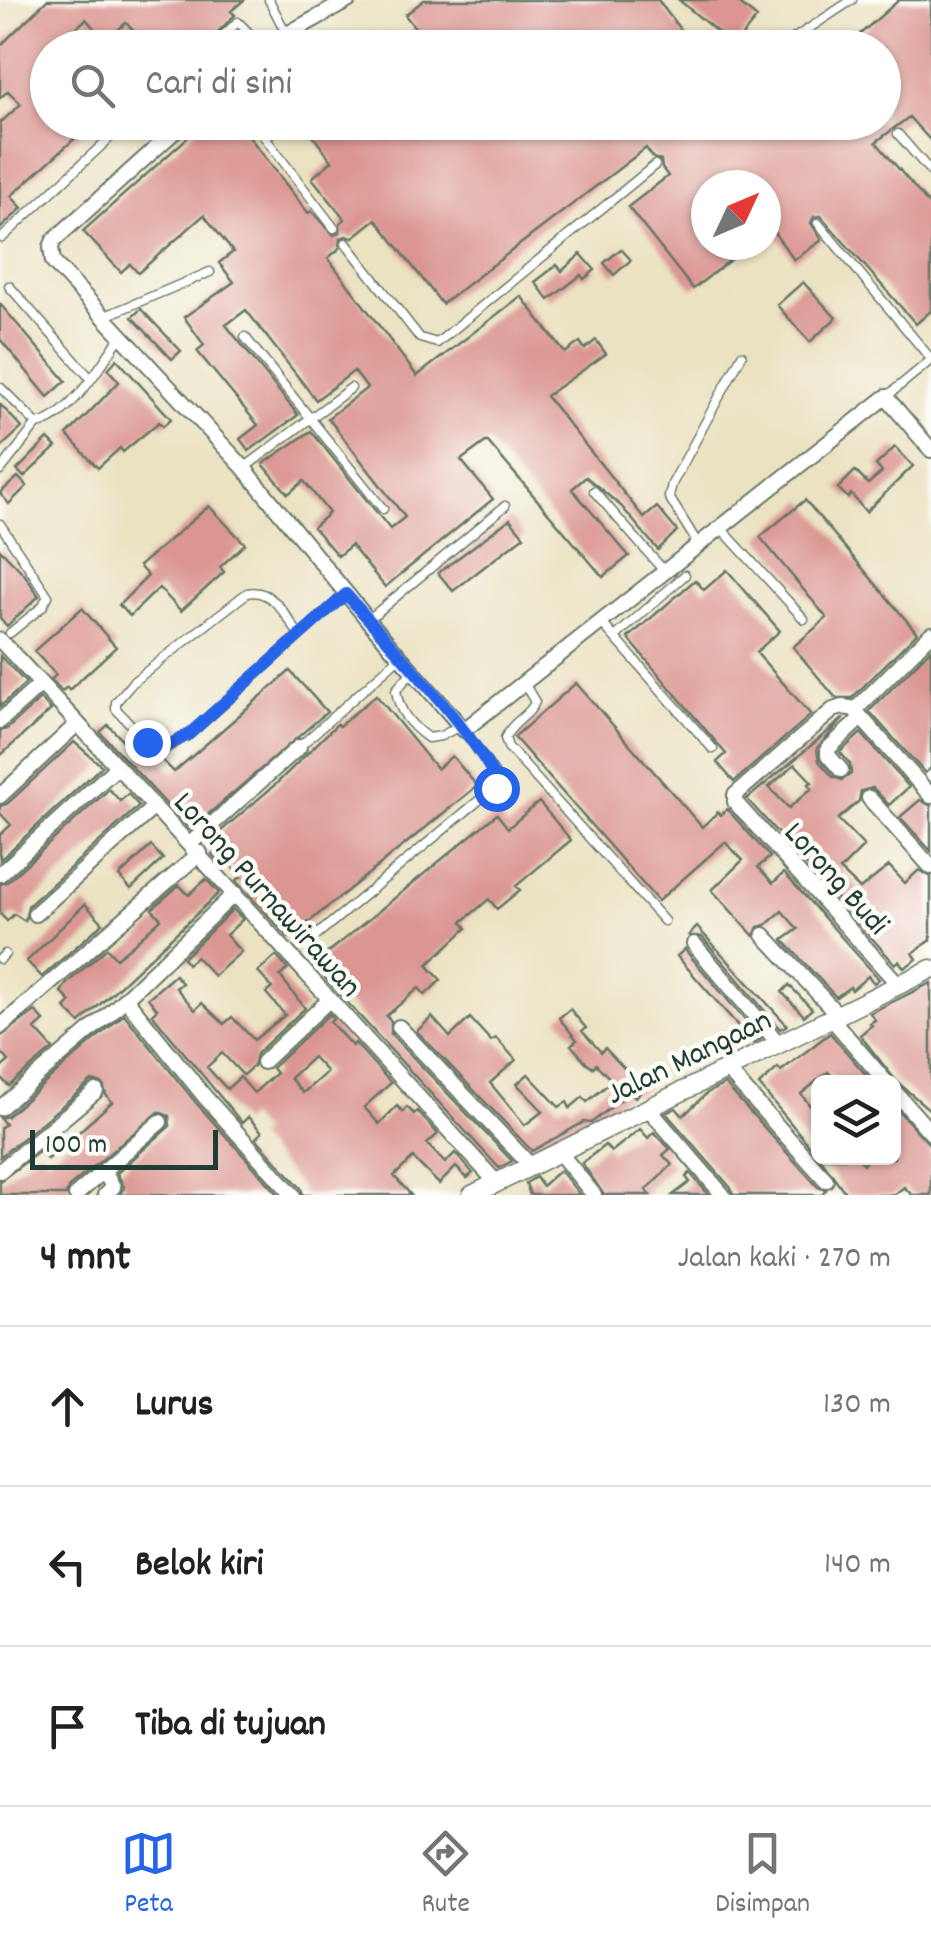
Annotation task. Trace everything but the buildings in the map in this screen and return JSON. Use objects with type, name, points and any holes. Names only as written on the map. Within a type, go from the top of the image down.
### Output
[{"type":"street","points":[[292,30],[349,0]]},
{"type":"street","points":[[166,140],[52,243],[54,262],[244,468],[462,728],[886,397],[931,450]]},
{"type":"street","points":[[841,770],[828,756],[828,749],[931,634]]},
{"type":"street","name":"Lorong Purnawirawan","points":[[5,636],[76,725],[195,848],[498,1182]]},
{"type":"street","points":[[0,720],[41,684]]},
{"type":"street","name":"Lorong Budi","points":[[858,713],[833,710],[736,795],[736,805],[899,985]]},
{"type":"street","points":[[858,713],[931,796]]},
{"type":"street","points":[[0,796],[76,725]]},
{"type":"street","points":[[0,1027],[195,848],[298,746]]},
{"type":"street","points":[[0,874],[117,767]]},
{"type":"street","points":[[868,798],[931,867]]},
{"type":"street","points":[[35,914],[154,807]]},
{"type":"street","points":[[0,1108],[125,998],[234,893]]},
{"type":"street","points":[[764,935],[881,1075]]},
{"type":"street","points":[[694,944],[779,1044]]},
{"type":"street","name":"Jalan Mangaan","points":[[472,1195],[648,1108],[686,1098],[727,1070],[931,969]]},
{"type":"street","points":[[125,998],[204,1096],[292,1195]]},
{"type":"street","points":[[263,1062],[329,1000]]},
{"type":"street","points":[[399,1027],[531,1166]]},
{"type":"street","points":[[727,1070],[826,1180]]},
{"type":"street","points":[[0,1170],[96,1091]]},
{"type":"street","points":[[901,1099],[931,1133]]},
{"type":"street","points":[[648,1108],[723,1195]]},
{"type":"street","points":[[76,1195],[160,1122]]},
{"type":"street","points":[[559,1152],[594,1195]]},
{"type":"street","points":[[104,1171],[113,1188],[105,1195]]},
{"type":"lane","points":[[269,0],[284,30]]},
{"type":"lane","points":[[807,30],[852,0]]},
{"type":"lane","points":[[901,137],[931,172]]},
{"type":"lane","points":[[2,238],[108,140]]},
{"type":"lane","points":[[267,140],[334,228]]},
{"type":"lane","points":[[346,243],[420,338],[437,342],[656,164]]},
{"type":"lane","points":[[818,223],[931,360],[886,397]]},
{"type":"lane","points":[[103,317],[210,272]]},
{"type":"lane","points":[[9,286],[91,379]]},
{"type":"lane","points":[[0,471],[37,424],[56,416],[91,379],[121,336]]},
{"type":"lane","points":[[245,337],[383,509]]},
{"type":"lane","points":[[698,545],[669,497],[672,484],[742,355]]},
{"type":"lane","points":[[0,388],[37,424]]},
{"type":"lane","points":[[244,468],[351,388]]},
{"type":"lane","points":[[594,491],[665,572]]},
{"type":"lane","points":[[368,620],[504,506]]},
{"type":"lane","points":[[0,524],[48,596],[42,607],[5,636]]},
{"type":"lane","points":[[721,528],[804,620]]},
{"type":"lane","points":[[614,638],[685,574]]},
{"type":"lane","points":[[299,635],[270,598],[255,591],[247,593],[133,682],[116,702],[116,709],[154,748],[166,748],[189,734],[346,594]]},
{"type":"lane","points":[[601,622],[713,748]]},
{"type":"lane","points":[[298,746],[400,657]]},
{"type":"lane","points":[[307,943],[496,788],[494,774],[462,728],[428,738],[412,727],[396,690],[413,671]]},
{"type":"lane","points":[[524,683],[533,708],[510,726],[504,738],[508,747],[664,921]]},
{"type":"route","points":[[147,742],[160,750],[189,734],[346,594],[464,730],[494,774],[496,788]]}]
